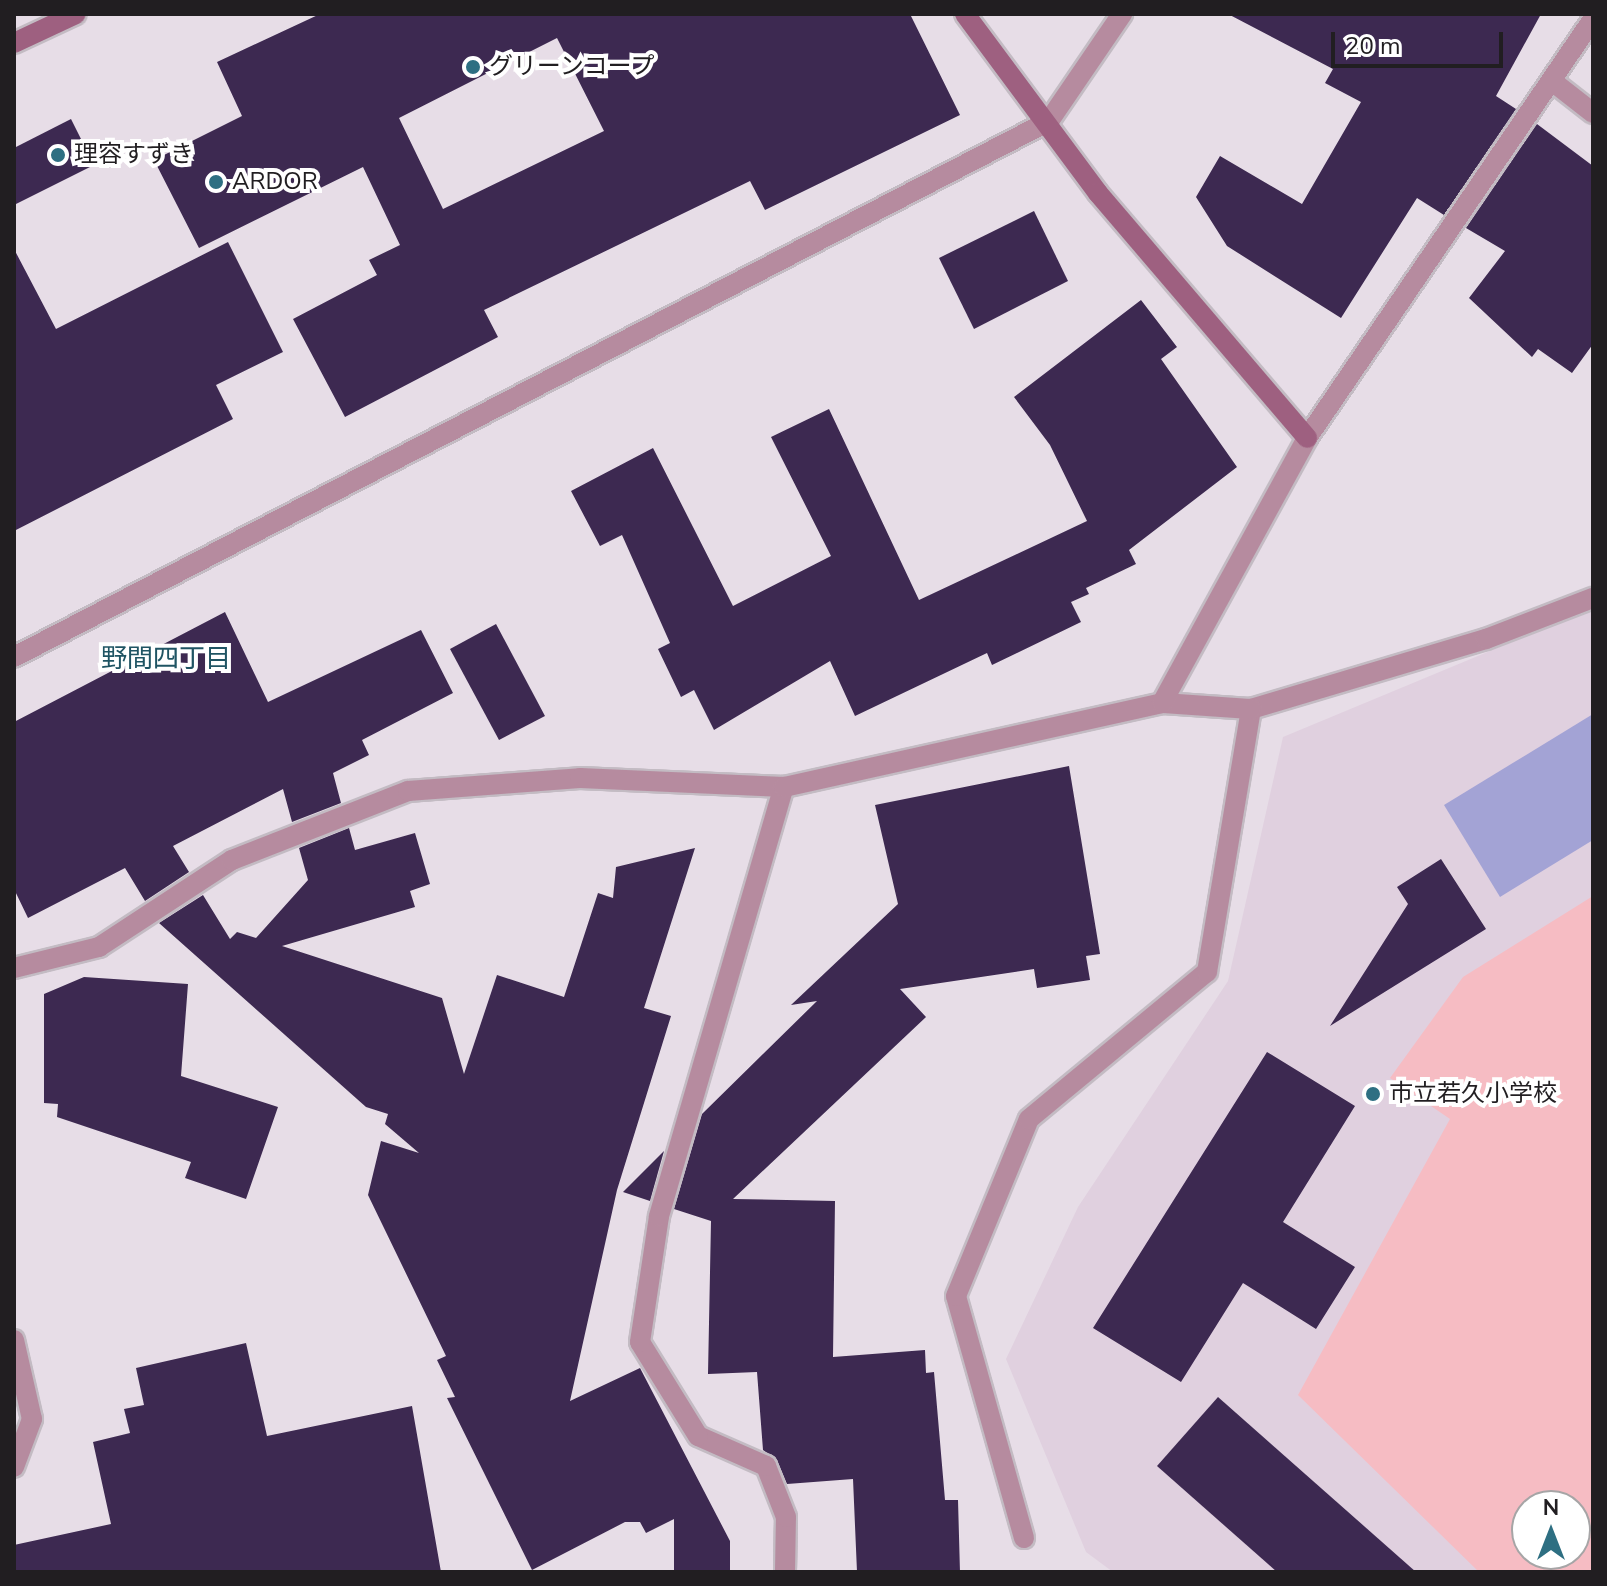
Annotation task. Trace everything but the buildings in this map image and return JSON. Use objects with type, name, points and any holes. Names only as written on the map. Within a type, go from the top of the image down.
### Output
[{"type":"street","points":[[14,43],[76,14]]},
{"type":"street","points":[[965,14],[1049,121],[1098,193],[1307,438]]},
{"type":"street","points":[[14,657],[1049,121],[1122,14]]},
{"type":"street","points":[[1162,703],[1307,438],[1593,19]]},
{"type":"street","points":[[1552,81],[1593,113]]},
{"type":"street","points":[[14,968],[99,947],[232,860],[408,791],[580,778],[784,787],[973,739],[1162,703],[1251,709],[1486,639],[1593,598]]},
{"type":"street","points":[[1024,1538],[956,1296],[1029,1119],[1207,972],[1251,709]]},
{"type":"street","points":[[784,787],[659,1216],[640,1342],[698,1436],[766,1466],[786,1517],[785,1572]]},
{"type":"street","points":[[14,1340],[32,1419],[14,1467]]},
{"type":"shaded area","name":"市立若久小学校","points":[[1593,608],[1593,1572],[1113,1572],[1086,1552],[1006,1359],[1078,1207],[1228,981],[1283,737]]},
{"type":"shaded area","points":[[1593,896],[1593,1572],[1479,1572],[1298,1395],[1450,1119],[1390,1078],[1463,977]]},
{"type":"water","points":[[1593,714],[1593,840],[1500,897],[1444,805]]},
{"type":"place","name":"グリーンコープ","points":[[473,67]]},
{"type":"place","name":"理容すずき","points":[[58,155]]},
{"type":"place","name":"ARDOR","points":[[216,182]]},
{"type":"place","name":"市立若久小学校","points":[[1373,1094]]},
{"type":"district","name":"野間四丁目","points":[[166,659]]}]
